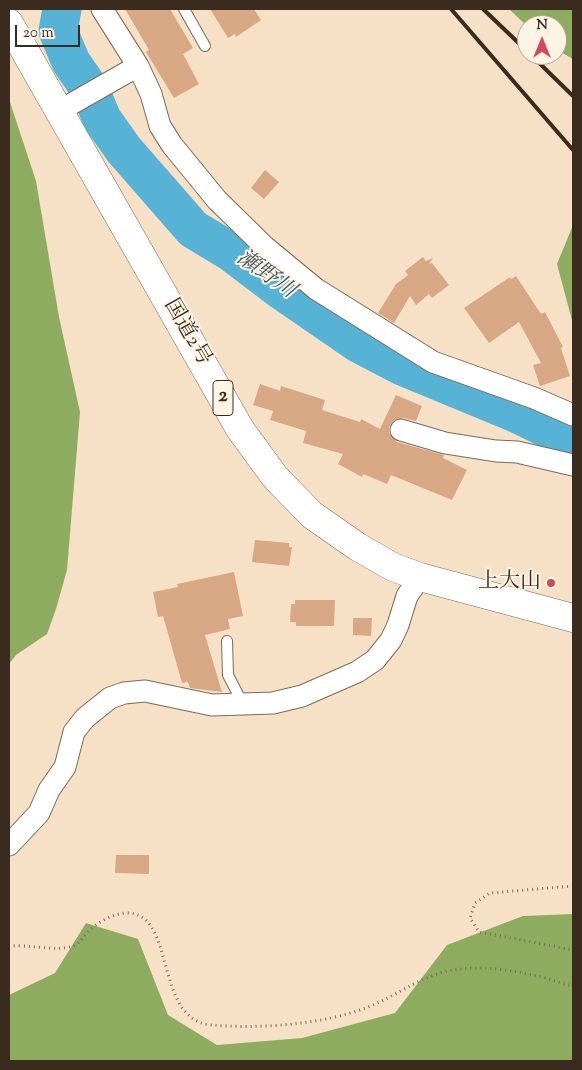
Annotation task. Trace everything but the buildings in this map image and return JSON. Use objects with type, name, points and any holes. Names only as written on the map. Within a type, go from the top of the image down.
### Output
[{"type":"highway","name":"国道2号","points":[[9,23],[68,105],[240,429],[275,477],[319,520],[358,547],[393,567],[420,577],[573,618]]},
{"type":"street","points":[[102,9],[129,71],[151,94],[160,126],[172,145],[216,200],[265,247],[309,283],[370,324],[433,362],[534,398],[573,416]]},
{"type":"street","points":[[68,105],[129,71]]},
{"type":"street","points":[[401,430],[445,443],[496,451],[517,452],[573,465]]},
{"type":"street","points":[[9,845],[39,814],[49,790],[64,767],[74,732],[86,718],[110,698],[124,693],[145,691],[212,706],[273,703],[302,696],[357,672],[376,660],[391,640],[407,596],[420,577]]},
{"type":"lane","points":[[184,9],[206,46]]},
{"type":"lane","points":[[227,641],[228,675],[244,704]]},
{"type":"path","points":[[573,886],[490,893],[475,903],[470,918],[479,932],[573,950]]},
{"type":"path","points":[[9,946],[65,949],[75,945],[101,921],[126,913],[136,915],[150,926],[158,936],[169,983],[180,1004],[197,1021],[208,1025],[253,1027],[338,1016],[381,1001],[431,976],[452,970],[487,968],[537,976],[573,986]]},
{"type":"green space","points":[[509,9],[573,9],[573,59],[567,56],[567,15],[517,15],[517,17]]},
{"type":"green space","points":[[9,99],[36,181],[59,317],[80,412],[67,570],[47,634],[16,655],[9,664]]},
{"type":"green space","points":[[573,225],[573,324],[557,264]]},
{"type":"green space","points":[[573,914],[573,1061],[9,1061],[9,995],[55,973],[86,923],[138,939],[168,1015],[217,1045],[302,1038],[395,1013],[447,945],[523,916]]},
{"type":"waterway","name":"瀬野川","points":[[62,9],[58,31],[71,62],[89,88],[102,119],[124,150],[193,229],[231,252],[281,290],[358,343],[402,366],[518,414],[573,441]]},
{"type":"railway","points":[[451,9],[573,150]]},
{"type":"railway","points":[[483,9],[517,41]]},
{"type":"railway","points":[[541,65],[573,96]]},
{"type":"place","name":"上大山","points":[[551,583]]}]
